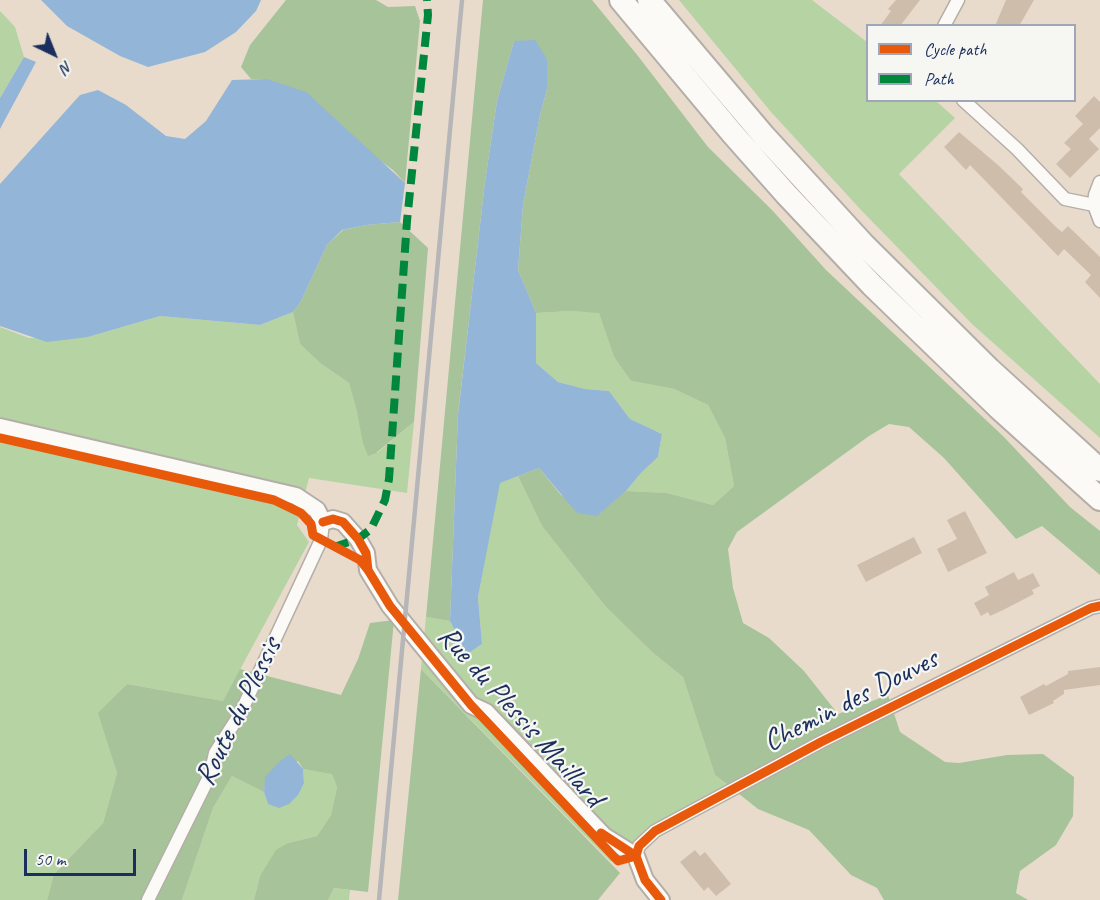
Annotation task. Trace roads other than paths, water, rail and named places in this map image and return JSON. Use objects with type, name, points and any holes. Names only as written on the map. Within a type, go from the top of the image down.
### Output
[{"type":"highway","points":[[621,0],[732,133],[864,276],[954,366],[1100,499]]},
{"type":"highway","points":[[649,0],[764,136],[856,236],[989,369],[1100,470]]},
{"type":"street","points":[[945,24],[958,0]]},
{"type":"street","points":[[965,102],[1017,149],[1065,200],[1094,205]]},
{"type":"street","points":[[1100,182],[1094,205],[1100,221]]},
{"type":"street","points":[[0,427],[296,496],[317,510],[323,522]]},
{"type":"street","name":"Rue du Plessis Maillard","points":[[323,522],[333,519],[343,522],[358,538],[366,553],[368,570],[390,606],[471,705],[486,712],[604,836],[636,856]]},
{"type":"street","name":"Route du Plessis","points":[[147,900],[210,775],[215,753],[240,714],[321,540],[323,522]]},
{"type":"street","name":"Chemin des Douves","points":[[636,856],[639,846],[655,831],[811,747],[1091,608],[1100,606]]},
{"type":"street","points":[[636,856],[645,880],[662,900]]},
{"type":"water","points":[[41,0],[261,0],[256,11],[236,32],[205,52],[148,67],[120,56],[67,26]]},
{"type":"water","points":[[535,40],[547,59],[547,89],[523,205],[518,270],[536,313],[536,363],[558,382],[585,389],[609,391],[630,419],[662,434],[658,457],[626,491],[597,516],[577,513],[539,468],[500,483],[478,597],[482,644],[467,654],[450,621],[458,415],[485,182],[497,101],[514,41]]},
{"type":"water","points":[[24,57],[36,62],[0,129],[0,98]]},
{"type":"water","points":[[267,79],[306,92],[405,183],[400,222],[342,230],[327,245],[301,301],[293,312],[260,325],[160,316],[88,337],[47,342],[0,326],[0,184],[80,95],[98,90],[126,105],[166,136],[185,139],[206,121],[232,80]]},
{"type":"water","points":[[290,754],[303,769],[304,783],[298,795],[289,804],[279,808],[268,804],[264,792],[265,777]]},
{"type":"railway","points":[[379,900],[462,0]]}]
